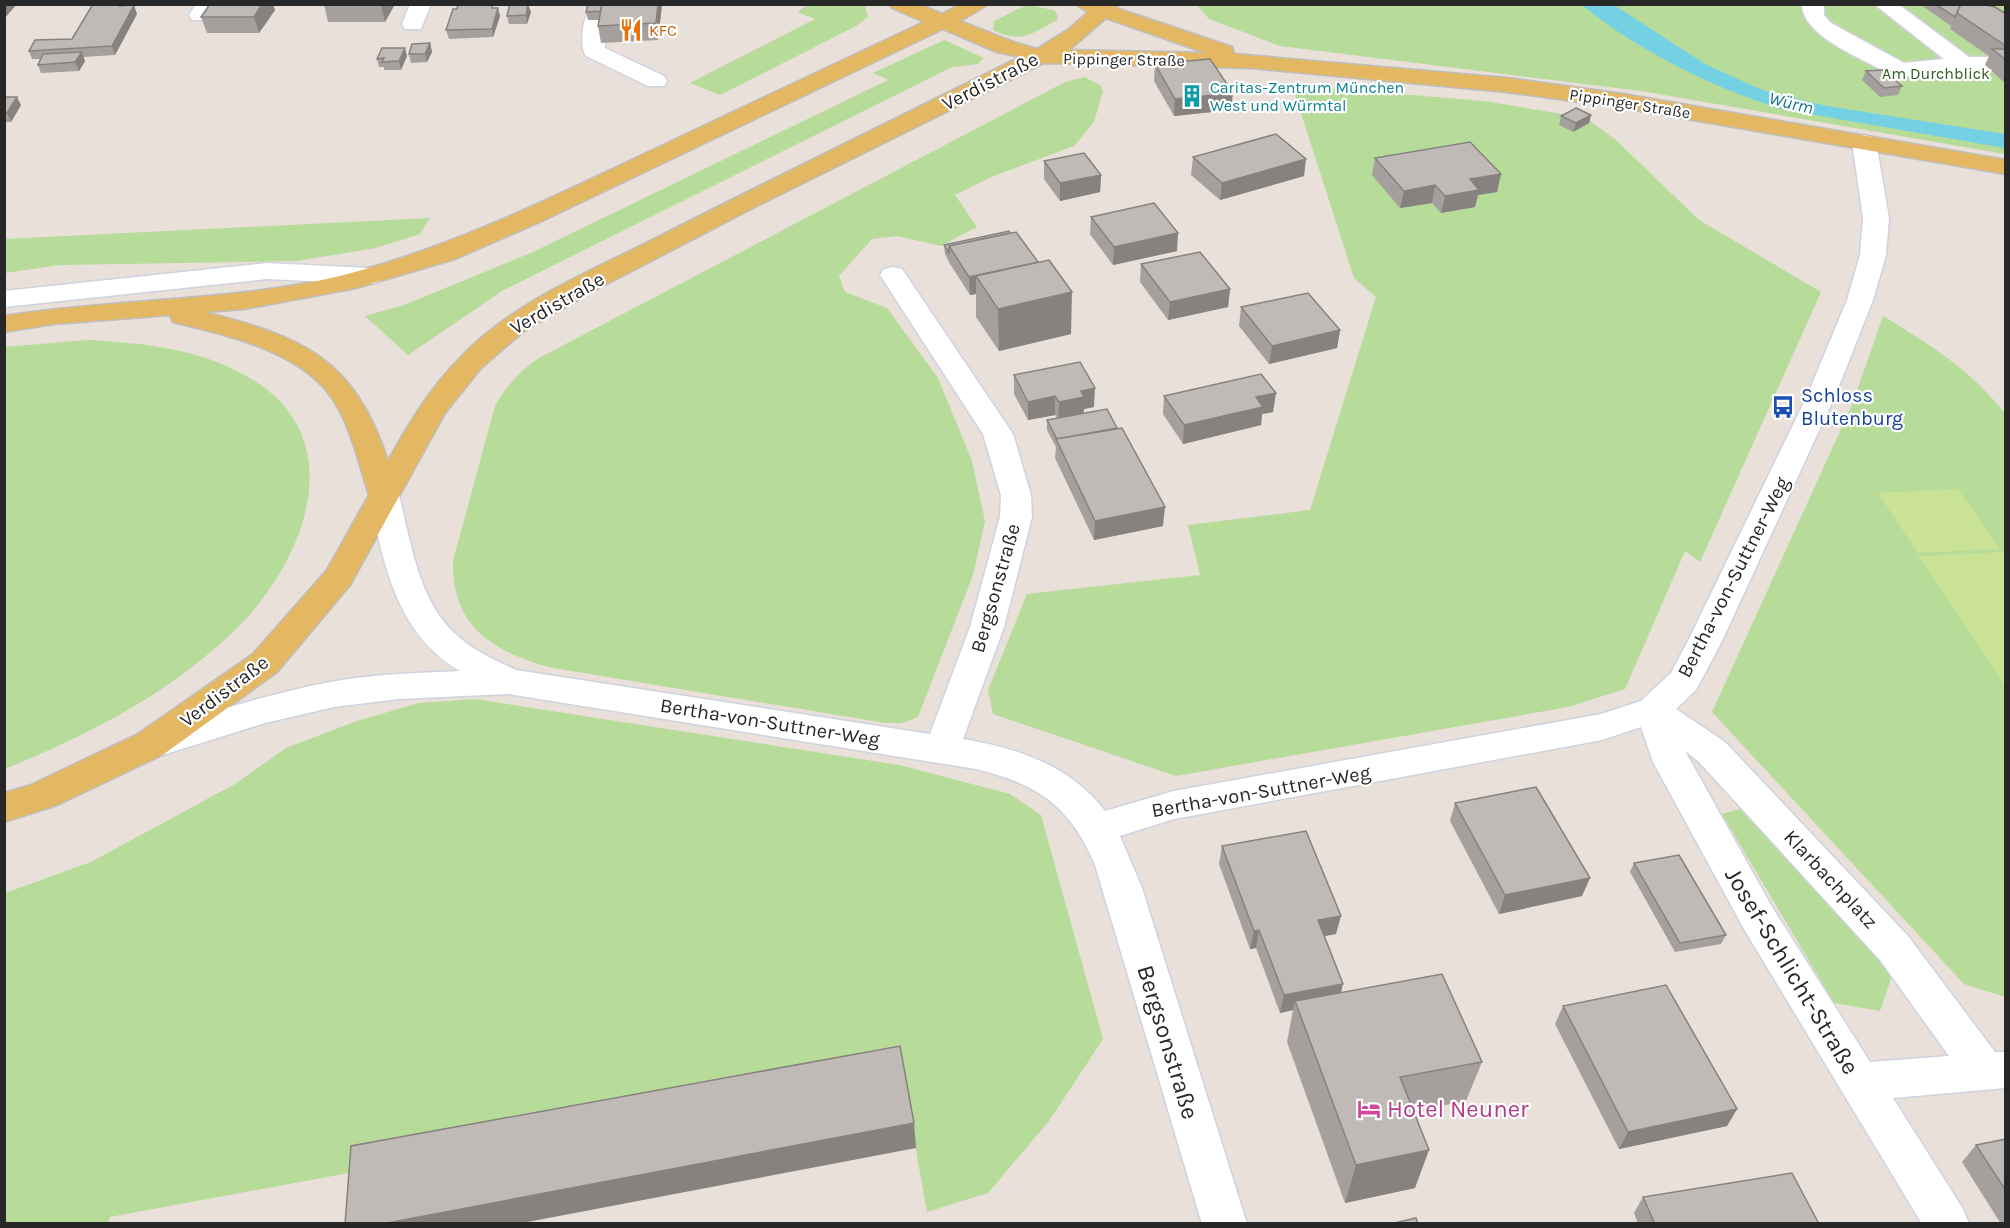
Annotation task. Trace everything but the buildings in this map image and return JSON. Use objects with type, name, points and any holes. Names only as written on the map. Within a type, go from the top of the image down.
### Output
[{"type":"main road","name":"Pippinger Straße","points":[[898,4],[1005,47],[1040,56],[1251,61],[1507,85],[1623,101],[2006,166]]},
{"type":"main road","points":[[4,324],[53,316],[243,302],[370,276],[446,254],[533,216],[979,4]]},
{"type":"main road","name":"Pippinger Straße","points":[[1099,6],[1251,61]]},
{"type":"main road","name":"Verdistraße","points":[[4,808],[44,795],[151,744],[265,663],[339,577],[432,409],[471,362],[514,325],[734,208],[1040,56],[1077,34],[1099,6]]},
{"type":"main road","points":[[146,309],[223,324],[289,349],[338,386],[366,435],[384,495]]},
{"type":"street","points":[[1813,4],[1813,16],[1823,28],[1900,70],[1975,63],[1884,4]]},
{"type":"street","points":[[595,20],[594,51],[656,81]]},
{"type":"street","name":"Bertha-von-Suttner-Weg","points":[[384,495],[403,571],[420,613],[446,647],[509,682],[942,749],[1011,764],[1045,777],[1080,804],[1098,828],[1174,805],[1602,727],[1653,710],[1684,681],[1706,641],[1821,396],[1860,300],[1873,255],[1876,218],[1864,142]]},
{"type":"street","points":[[4,299],[267,271],[370,276]]},
{"type":"street","name":"Bergsonstraße","points":[[893,275],[998,434],[1016,495],[1016,517],[987,627],[942,749]]},
{"type":"street","points":[[151,744],[256,712],[334,694],[407,685],[509,682]]},
{"type":"street","name":"Klarbachplatz","points":[[1653,710],[1713,752],[1894,948],[1995,1071]]},
{"type":"street","name":"Josef-Schlicht-Straße","points":[[1653,710],[1671,762],[1758,918],[1857,1082],[1947,1224]]},
{"type":"street","name":"Bergsonstraße","points":[[1098,828],[1122,891],[1225,1224]]},
{"type":"street","points":[[1857,1082],[1995,1071]]},
{"type":"green space","points":[[808,5],[865,6],[868,17],[856,26],[720,95],[690,83],[815,19],[797,12]]},
{"type":"green space","points":[[1027,5],[1054,10],[1058,15],[1057,20],[1026,36],[1012,36],[993,30],[994,21]]},
{"type":"green space","name":"Am Durchblick","points":[[1197,5],[2005,5],[2005,154],[1641,91],[1280,46],[1209,19]]},
{"type":"green space","points":[[944,40],[984,58],[978,64],[952,67],[502,291],[408,355],[365,316],[404,305],[533,252],[888,80],[873,73]]},
{"type":"green space","points":[[1084,77],[1100,85],[1103,91],[1094,122],[1074,146],[991,177],[955,195],[977,227],[941,246],[897,236],[872,239],[839,276],[845,292],[887,308],[938,378],[972,461],[985,521],[973,575],[918,717],[902,723],[885,723],[548,667],[509,652],[479,632],[459,603],[454,584],[453,561],[495,406],[504,391],[520,373],[539,358],[1065,82]]},
{"type":"green space","points":[[1292,85],[1484,101],[1586,118],[1616,140],[1699,220],[1821,292],[1700,562],[1685,551],[1625,689],[1568,707],[1176,776],[993,714],[988,690],[1027,594],[1200,575],[1188,525],[1310,510],[1376,297],[1354,278]]},
{"type":"green space","points":[[430,218],[420,234],[376,248],[296,261],[60,265],[5,273],[5,239]]},
{"type":"green space","points":[[1883,316],[1963,370],[2005,413],[2005,997],[1964,984],[1712,712],[1852,405]]},
{"type":"green space","points":[[87,340],[173,349],[214,361],[253,380],[284,406],[302,437],[309,470],[307,505],[296,540],[279,574],[258,605],[208,655],[154,694],[125,711],[66,742],[5,769],[5,347]]},
{"type":"green space","points":[[1958,489],[2000,549],[1918,553],[1878,493]]},
{"type":"green space","points":[[2006,552],[2005,687],[1918,556]]},
{"type":"green space","points":[[475,699],[899,765],[1010,794],[1041,815],[1103,1039],[1049,1121],[988,1193],[927,1212],[902,1071],[110,1217],[108,1223],[5,1224],[5,893],[91,862],[235,784],[286,748],[357,721],[419,703]]},
{"type":"green space","points":[[1750,806],[1893,973],[1880,1011],[1834,1003],[1722,814]]},
{"type":"water","name":"Würm","points":[[1582,5],[1614,5],[1705,64],[1762,90],[1827,106],[2005,134],[2005,148],[1781,109],[1728,90],[1677,66],[1627,38]]},
{"type":"place","name":"KFC","points":[[631,30]]},
{"type":"place","name":"Caritas-Zentrum München West und Würmtal","points":[[1192,96]]},
{"type":"place","name":"Schloss Blutenburg","points":[[1783,407]]},
{"type":"place","name":"Hotel Neuner","points":[[1369,1109]]}]
